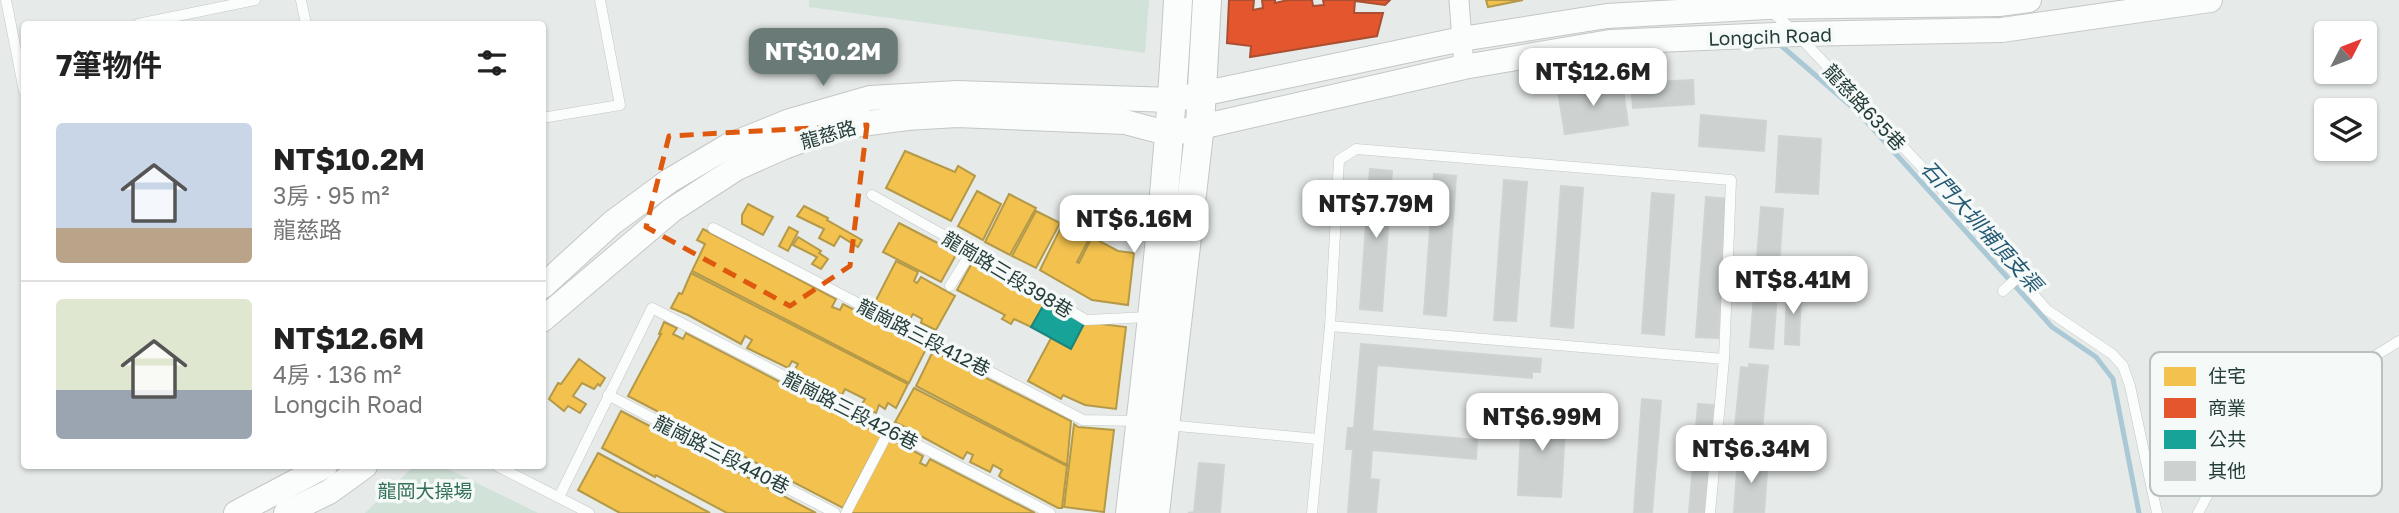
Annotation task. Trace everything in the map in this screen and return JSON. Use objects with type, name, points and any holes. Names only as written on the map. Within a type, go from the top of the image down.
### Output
[{"type":"main road","points":[[1155,513],[1153,317],[1173,100],[1178,0]]},
{"type":"main road","points":[[1129,513],[1153,423],[1200,125],[1207,0]]},
{"type":"street","points":[[1459,0],[1464,66]]},
{"type":"street","name":"Longcih Road","points":[[1173,100],[1462,39],[1607,16],[1763,3],[1999,4],[2029,0]]},
{"type":"street","name":"Longcih Road","points":[[1170,134],[1464,66],[1610,42],[1797,34],[2001,30],[2210,0]]},
{"type":"street","name":"龍慈路","points":[[546,283],[612,223],[669,181],[728,146],[790,121],[870,98],[957,93],[1173,100]]},
{"type":"street","name":"龍慈路","points":[[546,317],[672,210],[737,167],[839,127],[906,118],[957,116],[1125,122],[1170,134]]},
{"type":"street","points":[[236,513],[319,469]]},
{"type":"street","points":[[286,513],[323,503],[362,469]]},
{"type":"lane","points":[[6,0],[20,49]]},
{"type":"lane","points":[[153,21],[255,0]]},
{"type":"lane","points":[[301,0],[305,21]]},
{"type":"lane","points":[[546,117],[620,105],[600,0]]},
{"type":"lane","name":"龍慈路635巷","points":[[1763,3],[1797,34],[1933,180],[2047,310],[2112,354],[2123,366],[2130,386],[2150,480]]},
{"type":"lane","points":[[1312,513],[1330,326],[1339,160],[1356,149],[1731,180],[1724,359],[1710,513]]},
{"type":"lane","name":"龍崗路三段398巷","points":[[872,195],[1086,320],[1153,317]]},
{"type":"lane","name":"龍崗路三段412巷","points":[[713,228],[1083,420],[1153,423],[1318,439]]},
{"type":"lane","points":[[950,286],[972,251]]},
{"type":"lane","points":[[2003,291],[2018,277]]},
{"type":"lane","name":"龍崗路三段426巷","points":[[608,395],[652,308],[1050,513]]},
{"type":"lane","points":[[1330,326],[1724,359]]},
{"type":"lane","points":[[2381,352],[2399,341]]},
{"type":"lane","points":[[559,497],[608,395]]},
{"type":"lane","name":"龍崗路三段440巷","points":[[608,395],[835,513]]},
{"type":"lane","points":[[846,513],[890,429]]},
{"type":"lane","points":[[502,469],[589,513]]},
{"type":"lane","points":[[2198,513],[2207,496]]},
{"type":"highlighted area","points":[[867,125],[850,266],[790,306],[646,227],[669,136]]},
{"type":"green space","points":[[809,0],[1149,0],[1145,53],[809,7]]},
{"type":"green space","name":"龍岡大操場","points":[[411,469],[448,469],[538,513],[365,513]]},
{"type":"building: 住宅","points":[[1486,0],[1523,0],[1488,7]]},
{"type":"building: 住宅","points":[[905,151],[955,172],[958,166],[975,176],[951,221],[886,188]]},
{"type":"building: 住宅","points":[[977,191],[1001,204],[983,240],[958,226]]},
{"type":"building: 住宅","points":[[1009,194],[1036,208],[1010,255],[985,242]]},
{"type":"building: 住宅","points":[[748,204],[773,217],[763,235],[742,224],[742,215]]},
{"type":"building: 住宅","points":[[804,206],[862,240],[858,247],[840,236],[834,246],[819,238],[824,229],[797,216]]},
{"type":"building: 住宅","points":[[1036,211],[1060,223],[1036,268],[1012,256]]},
{"type":"building: 住宅","points":[[1064,221],[1091,235],[1077,262],[1079,263],[1092,237],[1118,251],[1134,253],[1128,305],[1092,300],[1040,270]]},
{"type":"building: 住宅","points":[[899,223],[957,253],[941,282],[883,252]]},
{"type":"building: 住宅","points":[[789,227],[798,232],[788,251],[779,246]]},
{"type":"building: 住宅","points":[[703,229],[836,299],[832,307],[840,310],[843,304],[927,347],[909,383],[692,271],[705,244],[697,240]]},
{"type":"building: 住宅","points":[[798,237],[821,251],[819,253],[828,259],[821,269],[812,264],[817,257],[793,245]]},
{"type":"building: 住宅","points":[[896,261],[918,272],[914,281],[917,283],[921,277],[955,296],[936,330],[921,323],[922,319],[913,314],[910,319],[875,302]]},
{"type":"building: 住宅","points":[[973,261],[1047,299],[1031,327],[1014,319],[1011,324],[1002,319],[1005,315],[957,290]]},
{"type":"building: 住宅","points":[[691,273],[908,384],[896,408],[888,403],[885,409],[879,405],[876,413],[861,406],[865,399],[845,389],[842,395],[794,371],[798,364],[792,361],[788,368],[747,348],[752,340],[745,336],[741,344],[671,308],[679,293],[682,294]]},
{"type":"building: 住宅","points":[[664,322],[677,328],[673,334],[683,339],[686,333],[882,435],[843,508],[628,396],[661,334]]},
{"type":"building: 住宅","points":[[1085,322],[1126,327],[1116,409],[1085,405],[1063,395],[1061,399],[1028,381],[1051,338],[1071,349]]},
{"type":"building: 住宅","points":[[933,351],[1071,421],[1067,465],[916,386]]},
{"type":"building: 住宅","points":[[579,359],[605,378],[600,386],[598,384],[594,389],[582,383],[573,396],[586,404],[580,413],[568,406],[564,411],[549,399],[558,383],[561,384]]},
{"type":"building: 住宅","points":[[914,388],[1067,466],[1062,508],[1003,479],[999,476],[1002,470],[993,465],[990,472],[970,462],[973,455],[967,452],[963,459],[895,422]]},
{"type":"building: 住宅","points":[[621,411],[816,513],[727,513],[656,475],[655,477],[602,448]]},
{"type":"building: 住宅","points":[[1074,424],[1078,427],[1114,430],[1104,512],[1064,507]]},
{"type":"building: 住宅","points":[[889,438],[923,456],[920,463],[926,466],[930,459],[1035,513],[853,513],[850,511]]},
{"type":"building: 住宅","points":[[598,453],[710,513],[620,513],[578,490]]},
{"type":"building: 商業","points":[[1229,0],[1254,0],[1253,10],[1263,8],[1262,0],[1275,0],[1275,3],[1312,0],[1313,6],[1324,5],[1323,0],[1390,0],[1385,5],[1355,1],[1354,13],[1383,13],[1377,36],[1250,57],[1251,46],[1227,43]]},
{"type":"building: 公共","points":[[1047,299],[1086,320],[1071,349],[1031,327]]},
{"type":"building: 其他","points":[[1693,80],[1694,104],[1633,108],[1631,83]]},
{"type":"building: 其他","points":[[1622,82],[1628,125],[1565,134],[1558,91]]},
{"type":"building: 其他","points":[[1701,115],[1766,121],[1764,151],[1699,146]]},
{"type":"building: 其他","points":[[1779,136],[1821,139],[1818,194],[1776,192]]},
{"type":"building: 其他","points":[[1370,169],[1392,171],[1382,311],[1360,309]]},
{"type":"building: 其他","points":[[1434,174],[1456,176],[1446,316],[1424,314]]},
{"type":"building: 其他","points":[[1504,180],[1527,182],[1516,321],[1494,320]]},
{"type":"building: 其他","points":[[1561,186],[1583,188],[1573,328],[1551,326]]},
{"type":"building: 其他","points":[[1652,193],[1674,195],[1664,335],[1642,333]]},
{"type":"building: 其他","points":[[1706,197],[1728,199],[1718,338],[1696,337]]},
{"type":"building: 其他","points":[[1761,207],[1783,209],[1773,349],[1750,347]]},
{"type":"building: 其他","points":[[1787,287],[1801,288],[1799,345],[1785,344]]},
{"type":"building: 其他","points":[[1361,344],[1541,359],[1540,372],[1532,372],[1532,378],[1377,365],[1372,431],[1477,440],[1476,459],[1372,450],[1370,479],[1379,480],[1376,513],[1348,513],[1353,449],[1346,449],[1348,428],[1354,428]]},
{"type":"building: 其他","points":[[1749,364],[1768,366],[1760,450],[1743,449],[1744,438],[1734,437],[1741,367],[1749,368]]},
{"type":"building: 其他","points":[[1642,399],[1661,401],[1652,513],[1634,513]]},
{"type":"building: 其他","points":[[1698,404],[1714,405],[1704,513],[1689,513]]},
{"type":"building: 其他","points":[[1522,410],[1566,412],[1561,497],[1518,495]]},
{"type":"building: 其他","points":[[1738,456],[1768,458],[1764,513],[1734,513]]},
{"type":"building: 其他","points":[[1199,463],[1224,465],[1220,513],[1188,513],[1194,512]]},
{"type":"waterway","name":"石門大圳埔頂支渠","points":[[1778,43],[1858,112],[2052,327],[2096,357],[2113,379],[2139,513]]}]
